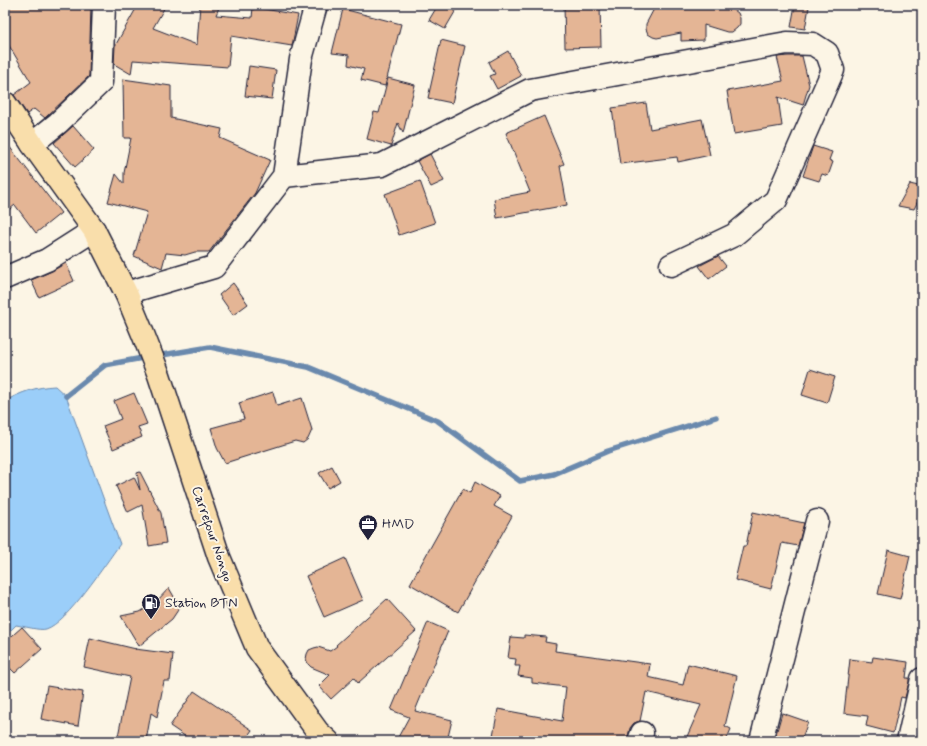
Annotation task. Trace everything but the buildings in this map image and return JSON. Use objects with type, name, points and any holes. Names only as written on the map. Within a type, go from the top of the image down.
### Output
[{"type":"main road","name":"Carrefour Nongo","points":[[5,103],[32,144],[94,230],[126,293],[159,375],[219,557],[256,648],[318,732],[328,741]]},
{"type":"street","points":[[32,144],[58,123],[101,82],[104,5]]},
{"type":"street","points":[[126,293],[214,267],[284,176],[301,59],[316,5]]},
{"type":"street","points":[[284,176],[382,165],[530,90],[787,42],[813,44],[827,53],[833,70],[776,200],[734,235],[671,265]]},
{"type":"street","points":[[5,278],[47,260],[94,230]]},
{"type":"street","points":[[761,741],[817,521]]},
{"type":"street","points":[[908,741],[922,679]]},
{"type":"water","points":[[55,386],[66,396],[120,544],[86,591],[55,624],[46,629],[36,629],[16,625],[5,636],[5,401],[29,390]]},
{"type":"waterway","points":[[156,356],[210,347],[308,367],[438,421],[520,481],[554,474],[608,451],[716,417]]},
{"type":"waterway","points":[[66,396],[105,365],[148,357]]},
{"type":"place","name":"HMD","points":[[368,541]]},
{"type":"place","name":"Station BTN","points":[[151,620]]}]
